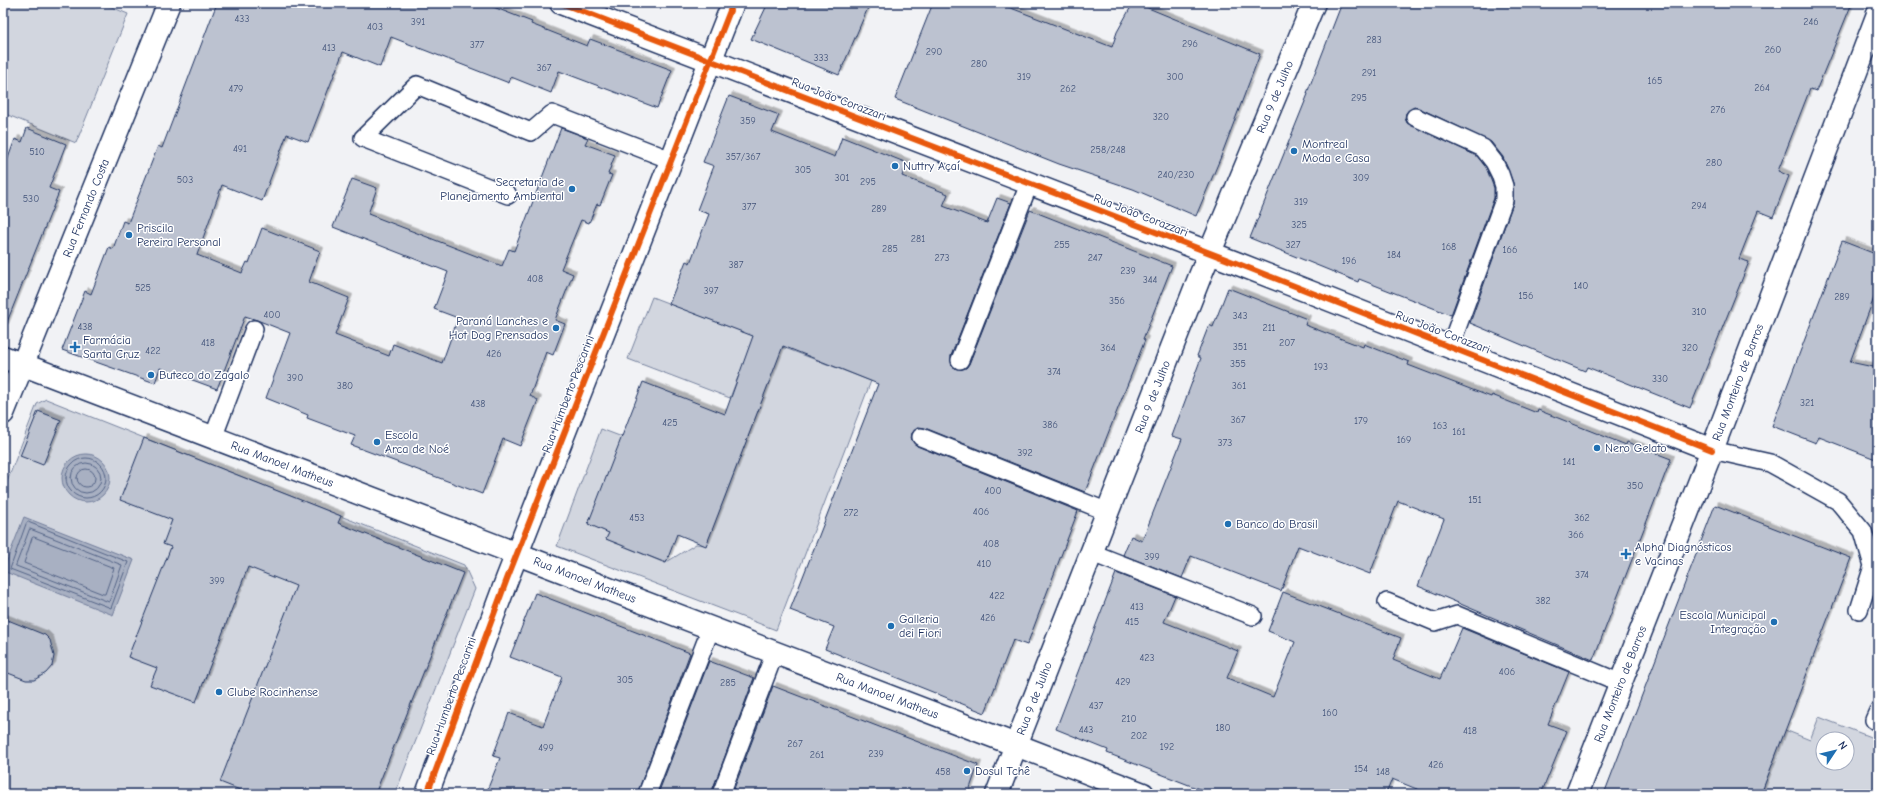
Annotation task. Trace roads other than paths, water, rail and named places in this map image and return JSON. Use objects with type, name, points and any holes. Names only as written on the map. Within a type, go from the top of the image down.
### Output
[{"type":"street","name":"Rua Fernando Costa","points":[[3,413],[13,360],[169,3]]},
{"type":"street","name":"Rua João Corazzari","points":[[561,3],[1210,253],[1712,450]]},
{"type":"street","name":"Rua Humberto Pescarini","points":[[427,794],[517,554],[733,3]]},
{"type":"street","name":"Rua 9 de Julho","points":[[997,794],[1210,253],[1314,3]]},
{"type":"street","name":"Rua Monteiro de Barros","points":[[1577,794],[1712,450],[1878,14]]},
{"type":"street","name":"Rua Manoel Matheus","points":[[13,360],[1143,794]]},
{"type":"lane","points":[[508,195],[363,138],[417,85],[531,132],[552,114],[671,160]]},
{"type":"lane","points":[[1415,118],[1483,148],[1494,162],[1504,186],[1504,200],[1450,347]]},
{"type":"lane","points":[[960,360],[1029,184]]},
{"type":"lane","points":[[213,438],[254,329]]},
{"type":"lane","points":[[921,437],[1108,512]]},
{"type":"lane","points":[[1712,450],[1770,463],[1838,501],[1862,531],[1873,566],[1859,610]]},
{"type":"lane","points":[[1092,553],[1253,616]]},
{"type":"lane","points":[[1387,602],[1435,622],[1457,615],[1621,683]]},
{"type":"lane","points":[[647,794],[711,628]]},
{"type":"lane","points":[[721,794],[775,652]]},
{"type":"water","points":[[81,454],[91,454],[103,461],[110,473],[110,483],[103,495],[91,502],[81,502],[73,498],[66,491],[62,483],[62,473],[66,465],[73,458]]},
{"type":"water","points":[[24,517],[134,560],[113,615],[3,571]]},
{"type":"place","name":"Montreal Moda e Casa","points":[[1294,151]]},
{"type":"place","name":"Nuttry Açaí","points":[[895,166]]},
{"type":"place","name":"Secretaria de Planejamento Ambiental","points":[[572,189]]},
{"type":"place","name":"Priscila Pereira Personal","points":[[129,235]]},
{"type":"place","name":"Paraná Lanches e Hot Dog Prensados","points":[[556,328]]},
{"type":"place","name":"Farmácia Santa Cruz","points":[[75,347]]},
{"type":"place","name":"Buteco do Zagalo","points":[[151,375]]},
{"type":"place","name":"Escola Arca de Noé","points":[[377,442]]},
{"type":"place","name":"Nero Gelato","points":[[1597,448]]},
{"type":"place","name":"Banco do Brasil","points":[[1228,524]]},
{"type":"place","name":"Alpha Diagnósticos e Vacinas","points":[[1626,554]]},
{"type":"place","name":"Escola Municipal Integração","points":[[1774,622]]},
{"type":"place","name":"Galleria dei Fiori","points":[[891,626]]},
{"type":"place","name":"Clube Rocinhense","points":[[219,692]]},
{"type":"place","name":"Dosul Tchê","points":[[967,771]]}]
